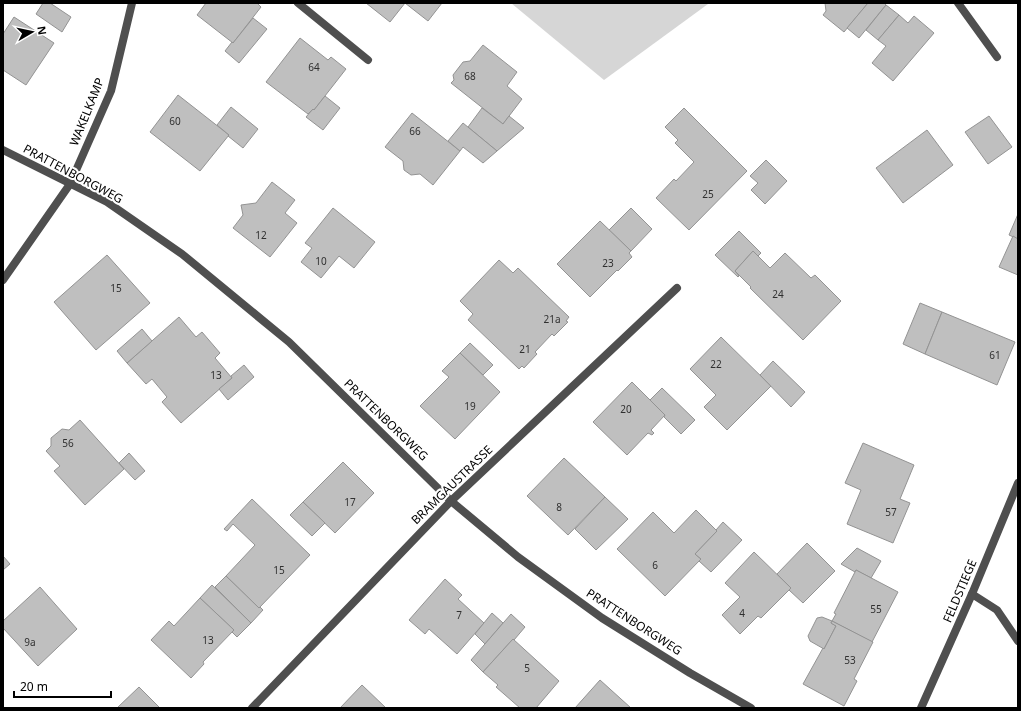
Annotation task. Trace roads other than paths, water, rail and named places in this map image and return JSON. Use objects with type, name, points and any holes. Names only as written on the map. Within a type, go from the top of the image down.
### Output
[{"type":"street","name":"WAKELKAMP","points":[[3,280],[70,184],[111,91],[132,3]]},
{"type":"street","points":[[298,3],[368,60]]},
{"type":"street","points":[[958,3],[997,57]]},
{"type":"street","name":"PRATTENBORGWEG","points":[[3,150],[107,202],[182,254],[283,337],[451,501],[518,557],[602,618],[690,673],[752,708]]},
{"type":"street","name":"BRAMGAUSTRASSE","points":[[252,708],[451,501],[677,288]]},
{"type":"street","name":"FELDSTIEGE","points":[[921,708],[972,594],[1018,483]]},
{"type":"street","points":[[972,594],[997,610],[1018,641]]}]
